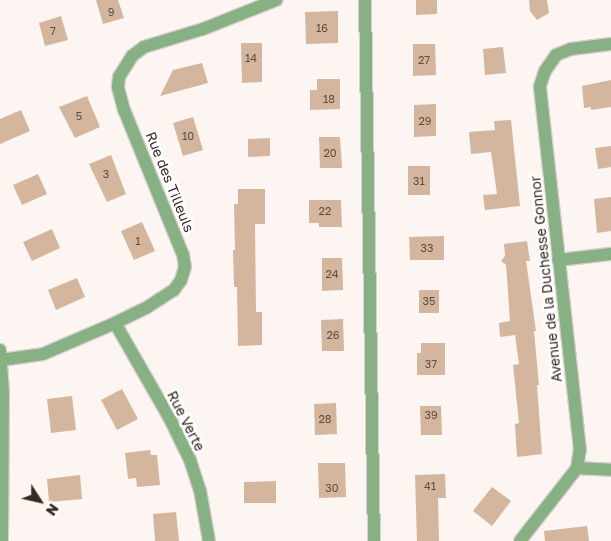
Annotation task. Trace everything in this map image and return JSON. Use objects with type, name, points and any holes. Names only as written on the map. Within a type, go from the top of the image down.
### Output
[{"type":"street","name":"Rue des Tilleuls","points":[[1,355],[43,354],[115,323],[167,296],[181,280],[185,266],[183,255],[124,110],[118,87],[124,68],[132,56],[144,47],[203,29],[276,0]]},
{"type":"street","points":[[365,0],[374,541]]},
{"type":"street","name":"Avenue de la Duchesse Gonnor","points":[[577,468],[580,450],[540,86],[545,71],[556,55],[571,49],[611,44]]},
{"type":"street","points":[[558,260],[611,254]]},
{"type":"street","name":"Rue Verte","points":[[115,323],[170,419],[190,460],[202,498],[209,541]]},
{"type":"street","points":[[1,355],[2,540]]},
{"type":"street","points":[[520,541],[577,468],[611,470]]},
{"type":"building","points":[[96,0],[118,0],[124,18],[103,24]]},
{"type":"building","points":[[416,0],[437,0],[437,14],[416,15]]},
{"type":"building","points":[[529,0],[547,0],[549,13],[537,20],[530,11]]},
{"type":"building","points":[[338,11],[338,43],[306,44],[305,12]]},
{"type":"building","points":[[61,16],[68,40],[45,46],[39,23]]},
{"type":"building","points":[[241,43],[262,43],[262,82],[242,83]]},
{"type":"building","points":[[413,44],[435,44],[436,75],[413,76]]},
{"type":"building","points":[[503,47],[506,73],[485,75],[483,49]]},
{"type":"building","points":[[202,63],[208,83],[160,96],[173,70]]},
{"type":"building","points":[[317,79],[340,79],[340,109],[310,110],[310,90],[317,90]]},
{"type":"building","points":[[611,80],[611,107],[591,110],[591,107],[584,108],[582,86]]},
{"type":"building","points":[[87,96],[100,127],[75,138],[59,107]]},
{"type":"building","points":[[436,104],[436,136],[414,137],[414,105]]},
{"type":"building","points":[[21,110],[30,131],[0,144],[0,119]]},
{"type":"building","points":[[193,117],[203,150],[183,156],[173,123]]},
{"type":"building","points":[[511,120],[520,206],[485,210],[483,195],[497,194],[491,152],[471,154],[469,132],[495,130],[494,121]]},
{"type":"building","points":[[319,137],[340,137],[342,168],[320,168]]},
{"type":"building","points":[[270,138],[270,156],[248,157],[248,139]]},
{"type":"building","points":[[611,146],[611,167],[598,169],[595,148]]},
{"type":"building","points":[[111,155],[126,194],[107,202],[89,164]]},
{"type":"building","points":[[408,166],[430,166],[430,195],[408,195]]},
{"type":"building","points":[[38,174],[47,194],[22,205],[13,185]]},
{"type":"building","points":[[238,189],[265,189],[265,224],[255,224],[256,312],[262,312],[262,345],[238,346],[237,287],[234,287],[233,250],[235,250],[234,204],[238,204]]},
{"type":"building","points":[[611,197],[611,231],[597,233],[594,199]]},
{"type":"building","points":[[309,200],[341,200],[342,227],[319,227],[319,223],[309,223]]},
{"type":"building","points":[[142,222],[155,251],[134,260],[121,231]]},
{"type":"building","points":[[52,229],[60,248],[32,261],[23,242]]},
{"type":"building","points":[[444,236],[444,260],[410,260],[409,237]]},
{"type":"building","points":[[527,241],[530,261],[526,261],[536,331],[534,331],[542,454],[517,457],[515,424],[519,423],[513,365],[519,364],[515,335],[500,337],[499,323],[510,321],[506,265],[501,261],[505,256],[504,244]]},
{"type":"building","points":[[322,258],[342,258],[343,290],[322,291]]},
{"type":"building","points":[[77,278],[85,297],[56,310],[48,290]]},
{"type":"building","points":[[419,290],[439,290],[439,313],[419,313]]},
{"type":"building","points":[[343,319],[344,351],[322,351],[321,320]]},
{"type":"building","points":[[421,343],[445,343],[445,375],[417,375],[417,353],[421,353]]},
{"type":"building","points":[[122,389],[138,419],[117,430],[101,400]]},
{"type":"building","points":[[72,396],[76,430],[51,433],[47,399]]},
{"type":"building","points":[[336,403],[337,434],[315,435],[314,404]]},
{"type":"building","points":[[420,406],[441,406],[442,435],[421,435]]},
{"type":"building","points":[[150,450],[151,455],[157,455],[160,485],[137,487],[136,478],[128,479],[125,453]]},
{"type":"building","points":[[318,463],[345,463],[346,497],[319,498]]},
{"type":"building","points":[[445,474],[446,498],[438,498],[439,541],[417,541],[415,475]]},
{"type":"building","points":[[80,475],[82,499],[49,502],[47,479]]},
{"type":"building","points":[[276,481],[276,503],[244,503],[244,482]]},
{"type":"building","points":[[492,487],[511,501],[492,526],[473,511]]},
{"type":"building","points":[[176,512],[179,541],[155,541],[153,514]]},
{"type":"building","points":[[587,526],[589,541],[545,541],[544,531]]}]
